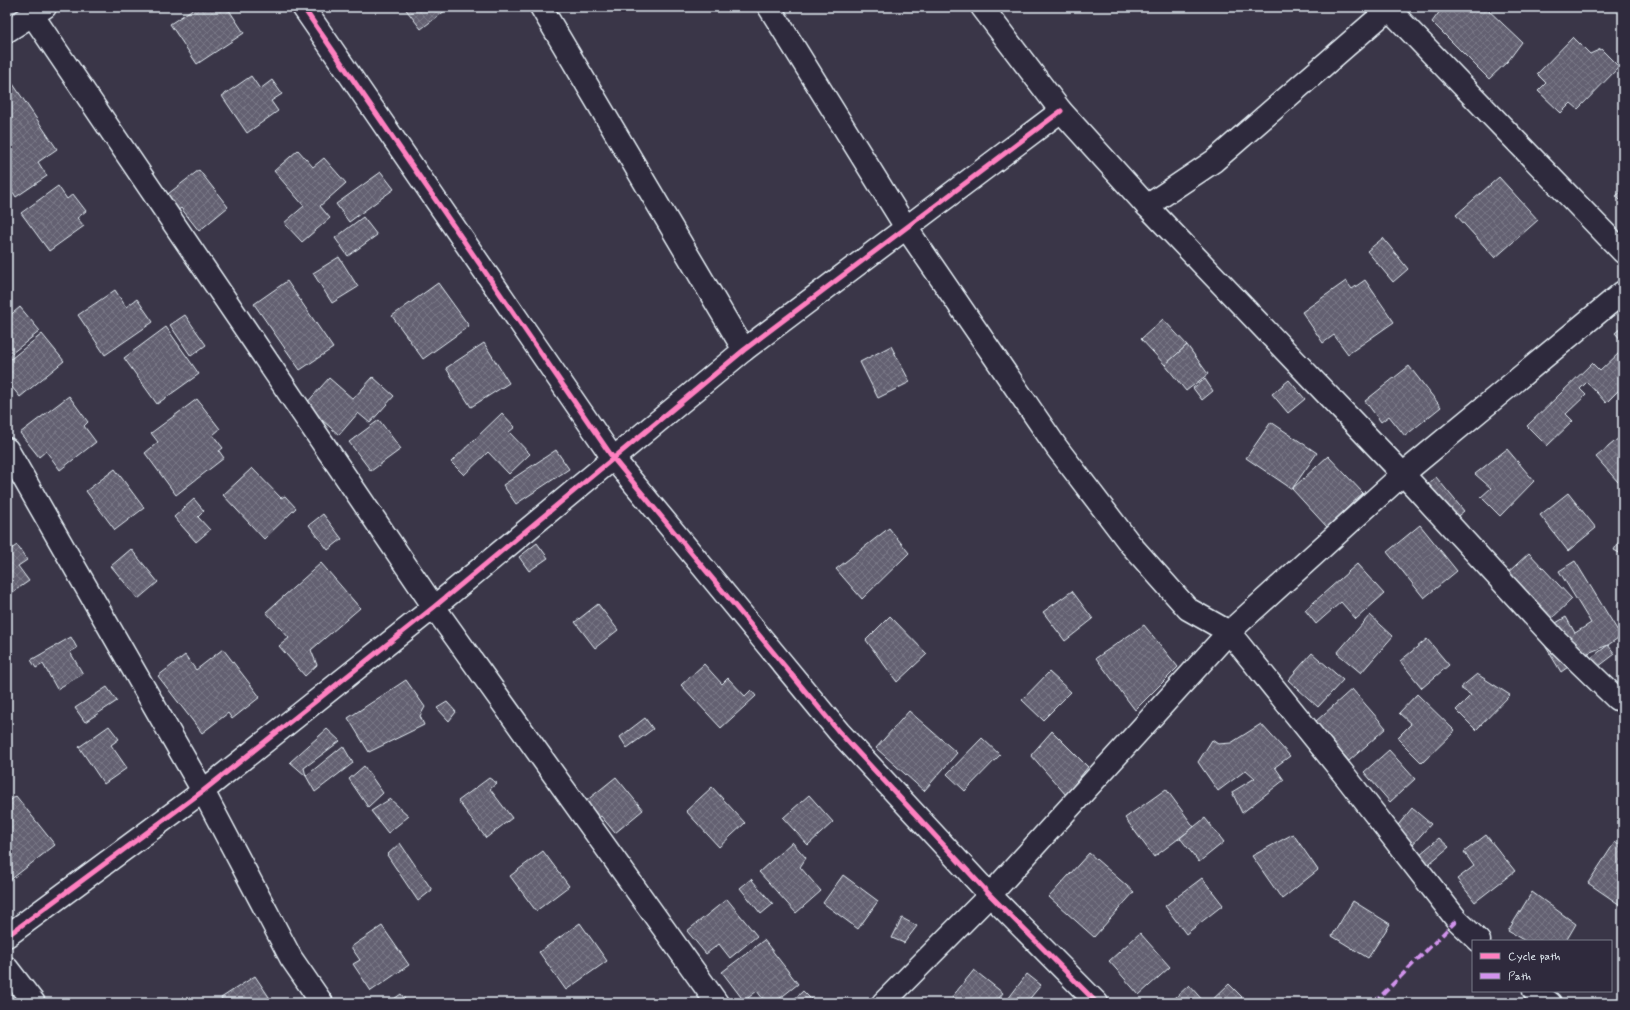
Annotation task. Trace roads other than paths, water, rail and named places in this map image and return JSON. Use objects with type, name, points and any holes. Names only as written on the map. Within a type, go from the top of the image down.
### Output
[{"type":"street","points":[[303,7],[613,458],[839,732],[990,895],[1097,1003]]},
{"type":"street","points":[[541,7],[744,350]]},
{"type":"street","points":[[769,7],[907,228],[1057,448],[1131,545],[1188,609],[1229,632],[1346,777],[1457,920],[1478,940]]},
{"type":"street","points":[[982,7],[1061,111],[1147,206],[1403,474],[1555,639],[1617,699]]},
{"type":"street","points":[[1147,206],[1214,161],[1389,8],[1623,252]]},
{"type":"street","points":[[7,31],[39,12],[434,607],[717,1003]]},
{"type":"street","points":[[7,936],[203,791],[434,607],[744,350],[1061,111]]},
{"type":"street","points":[[883,1003],[990,895],[1229,632],[1403,474],[1623,292]]},
{"type":"street","points":[[7,449],[203,791],[291,958],[322,1003]]},
{"type":"street","points":[[7,968],[34,1003]]},
{"type":"street","points":[[1535,992],[1550,1003]]}]
